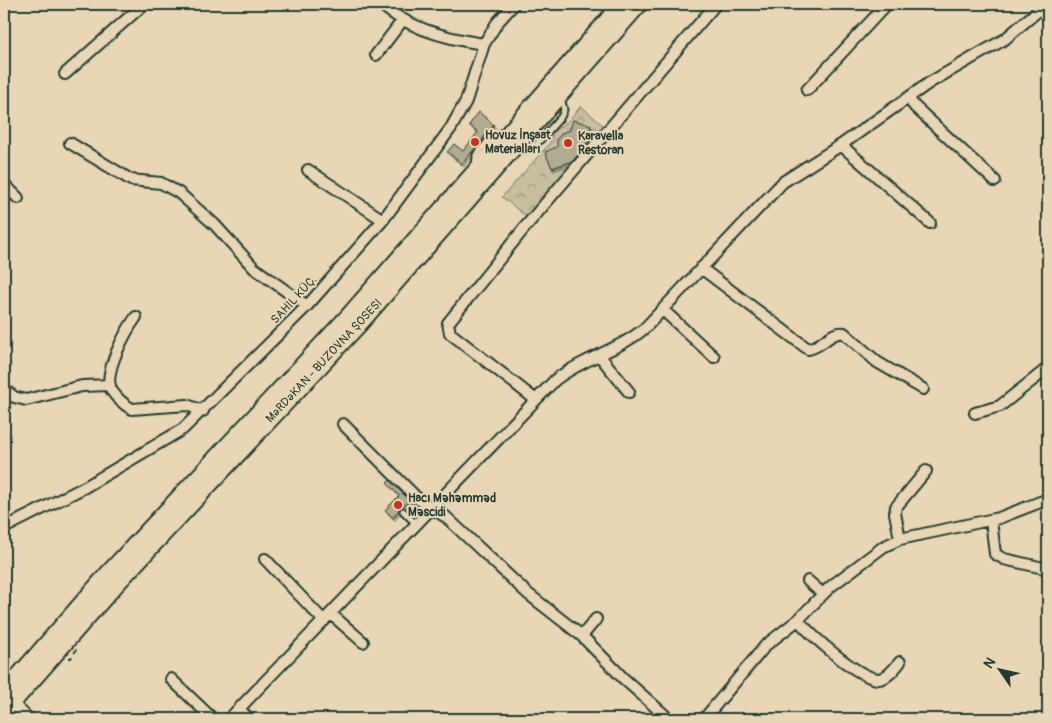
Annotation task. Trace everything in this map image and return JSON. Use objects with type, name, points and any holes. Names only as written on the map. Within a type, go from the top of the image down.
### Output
[{"type":"main road","name":"MƏRDƏKAN - BUZOVNA ŞOSESI","points":[[6,703],[365,318],[622,4]]},
{"type":"main road","name":"MƏRDƏKAN - BUZOVNA ŞOSESI","points":[[6,703],[107,575],[348,317],[475,173],[509,144],[560,94],[639,4]]},
{"type":"street","points":[[65,74],[144,4]]},
{"type":"street","points":[[381,4],[402,21],[447,36],[484,44]]},
{"type":"street","name":"SAHIL KÜÇ.","points":[[4,528],[85,487],[182,429],[204,411],[307,306],[383,220],[457,117],[466,101],[484,44],[494,28],[514,4]]},
{"type":"street","points":[[536,400],[450,333],[448,323],[533,219],[716,4]]},
{"type":"street","points":[[807,90],[887,4]]},
{"type":"street","points":[[229,719],[563,373],[628,342],[664,310],[776,187],[841,145],[908,98],[1005,39],[1046,4]]},
{"type":"street","points":[[376,54],[402,21]]},
{"type":"street","points":[[908,98],[915,107],[995,181]]},
{"type":"street","points":[[70,143],[132,180],[161,183],[179,193],[215,225],[254,268],[307,306]]},
{"type":"street","points":[[841,145],[930,223]]},
{"type":"street","points":[[308,170],[383,220]]},
{"type":"street","points":[[4,184],[18,198]]},
{"type":"street","points":[[701,268],[808,349],[820,345],[834,334],[844,333],[877,362],[923,389]]},
{"type":"street","points":[[664,310],[714,357]]},
{"type":"street","points":[[110,385],[120,344],[136,317]]},
{"type":"street","points":[[599,356],[629,392]]},
{"type":"street","points":[[975,413],[1000,406],[1048,368]]},
{"type":"street","points":[[110,385],[122,401],[132,409],[187,404],[204,411]]},
{"type":"street","points":[[4,389],[14,397],[26,400],[82,386],[110,385]]},
{"type":"street","points":[[343,424],[418,499],[446,517],[527,593],[582,636],[623,678],[668,719]]},
{"type":"street","points":[[900,539],[895,513],[896,507],[926,471]]},
{"type":"street","points":[[704,719],[766,645],[798,620],[823,594],[876,552],[900,539],[991,520],[1048,499]]},
{"type":"street","points":[[991,520],[995,554],[1048,569]]},
{"type":"street","points":[[265,559],[327,617],[362,642]]},
{"type":"street","points":[[808,581],[823,594]]},
{"type":"street","points":[[582,636],[596,619]]},
{"type":"street","points":[[798,620],[813,637],[837,656],[871,677],[879,679],[886,677],[900,662]]},
{"type":"street","points":[[170,679],[213,719]]},
{"type":"street","points":[[6,703],[29,719]]},
{"type":"street","points":[[239,709],[249,719]]},
{"type":"lane","points":[[403,511],[417,524]]},
{"type":"green space","points":[[581,106],[606,128],[528,218],[502,197],[550,143],[554,132],[569,120]]},
{"type":"building","points":[[479,112],[494,125],[462,164],[447,152],[454,144],[463,151],[478,132],[469,125]]},
{"type":"building","points":[[573,120],[591,125],[585,146],[573,161],[552,168],[545,152],[557,147],[557,139],[562,133],[570,130]]},
{"type":"building","points":[[390,480],[410,501],[400,508],[393,518],[385,510],[399,496],[387,483]]},
{"type":"place","name":"Hovuz İnşaat Materialları","points":[[475,142]]},
{"type":"place","name":"Karavella Restoran","points":[[568,143]]},
{"type":"place","name":"Hacı Məhəmməd Məscidi","points":[[398,505]]}]
